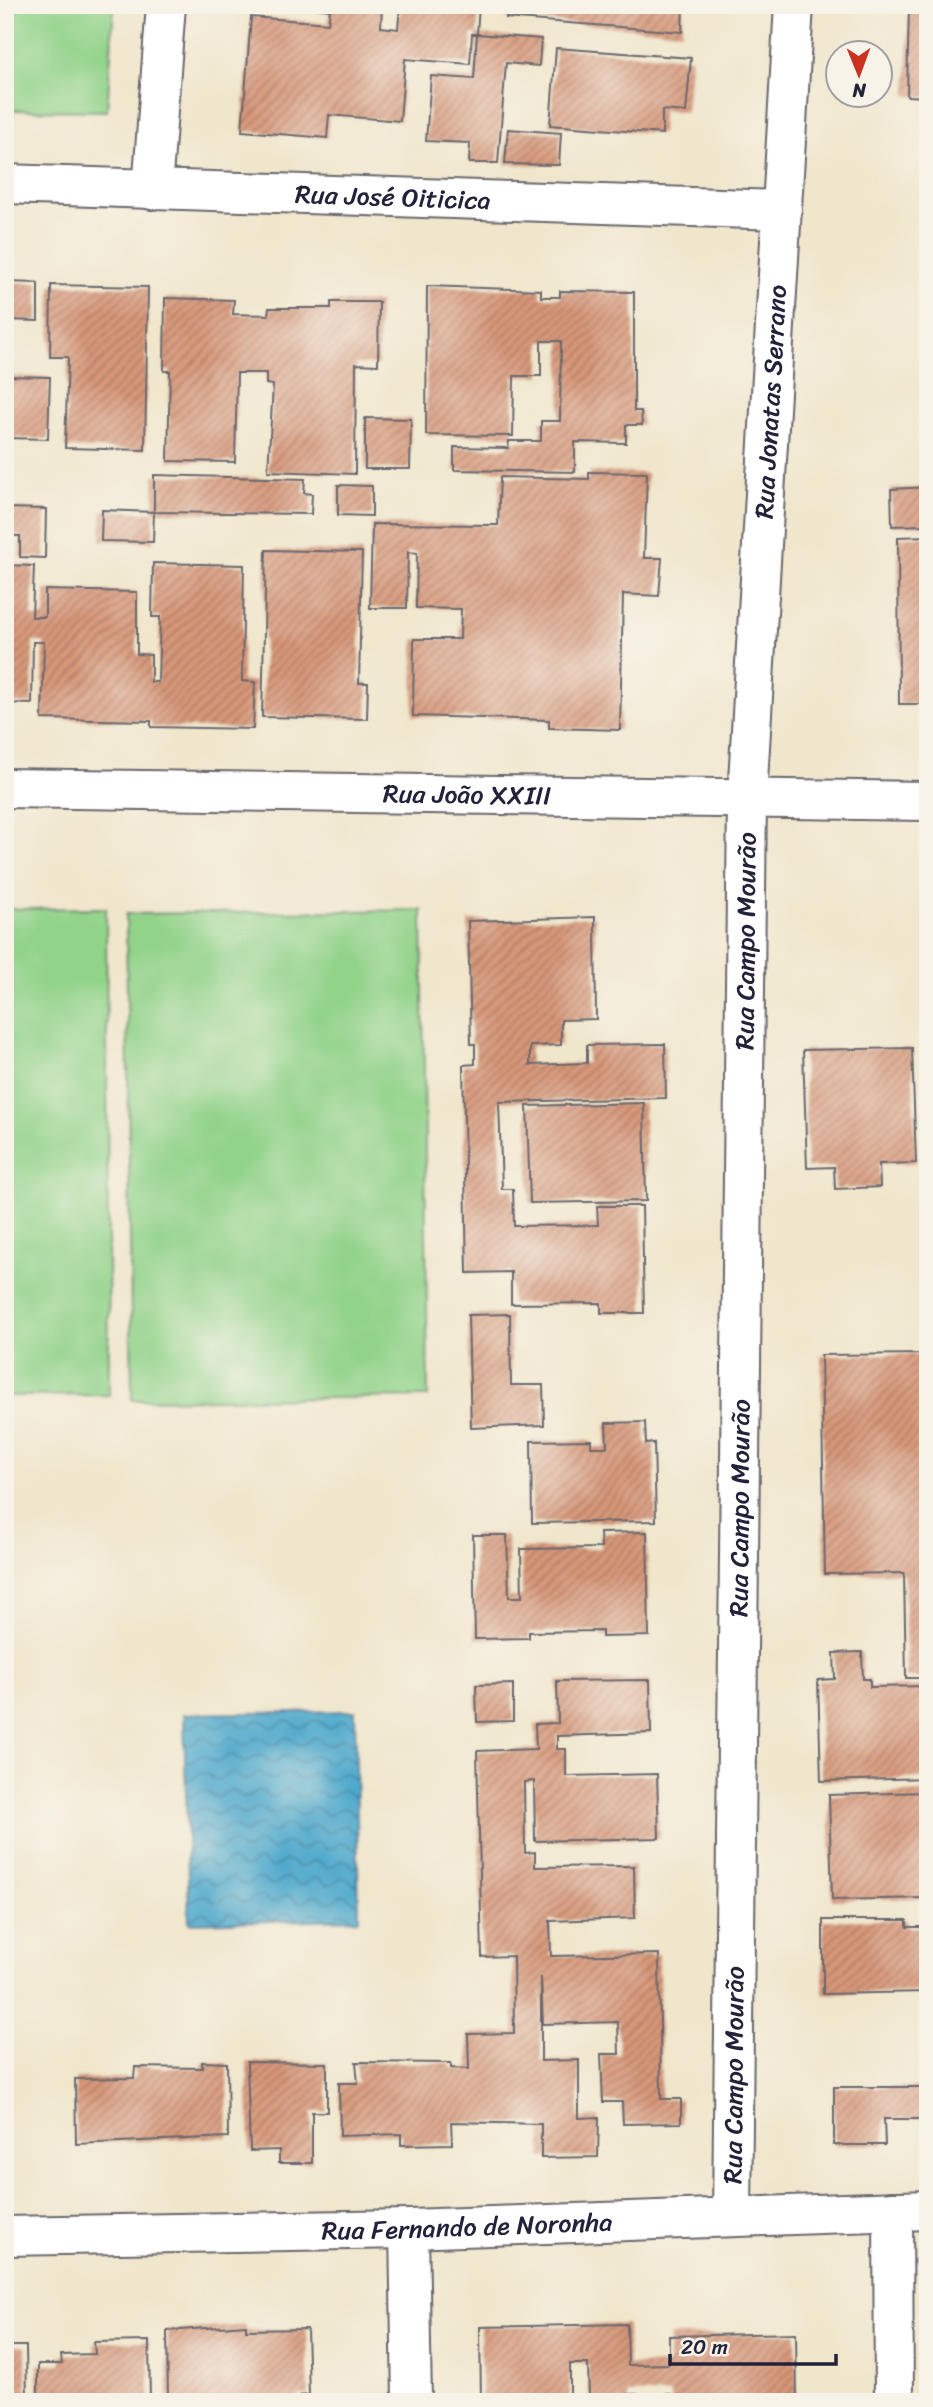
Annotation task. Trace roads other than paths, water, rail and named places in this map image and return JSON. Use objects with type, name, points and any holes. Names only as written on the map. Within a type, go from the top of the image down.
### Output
[{"type":"street","points":[[152,190],[166,5]]},
{"type":"street","name":"Rua Jonatas Serrano","points":[[747,798],[794,5]]},
{"type":"street","name":"Rua José Oiticica","points":[[5,184],[780,210]]},
{"type":"street","name":"Rua João XXIII","points":[[5,788],[928,801]]},
{"type":"street","name":"Rua Campo Mourão","points":[[733,2217],[747,798]]},
{"type":"street","points":[[894,2402],[911,2210]]},
{"type":"street","name":"Rua Fernando de Noronha","points":[[5,2236],[409,2229],[911,2210]]},
{"type":"street","points":[[409,2229],[412,2402]]},
{"type":"water","points":[[355,1711],[359,1919],[189,1923],[184,1714]]}]
